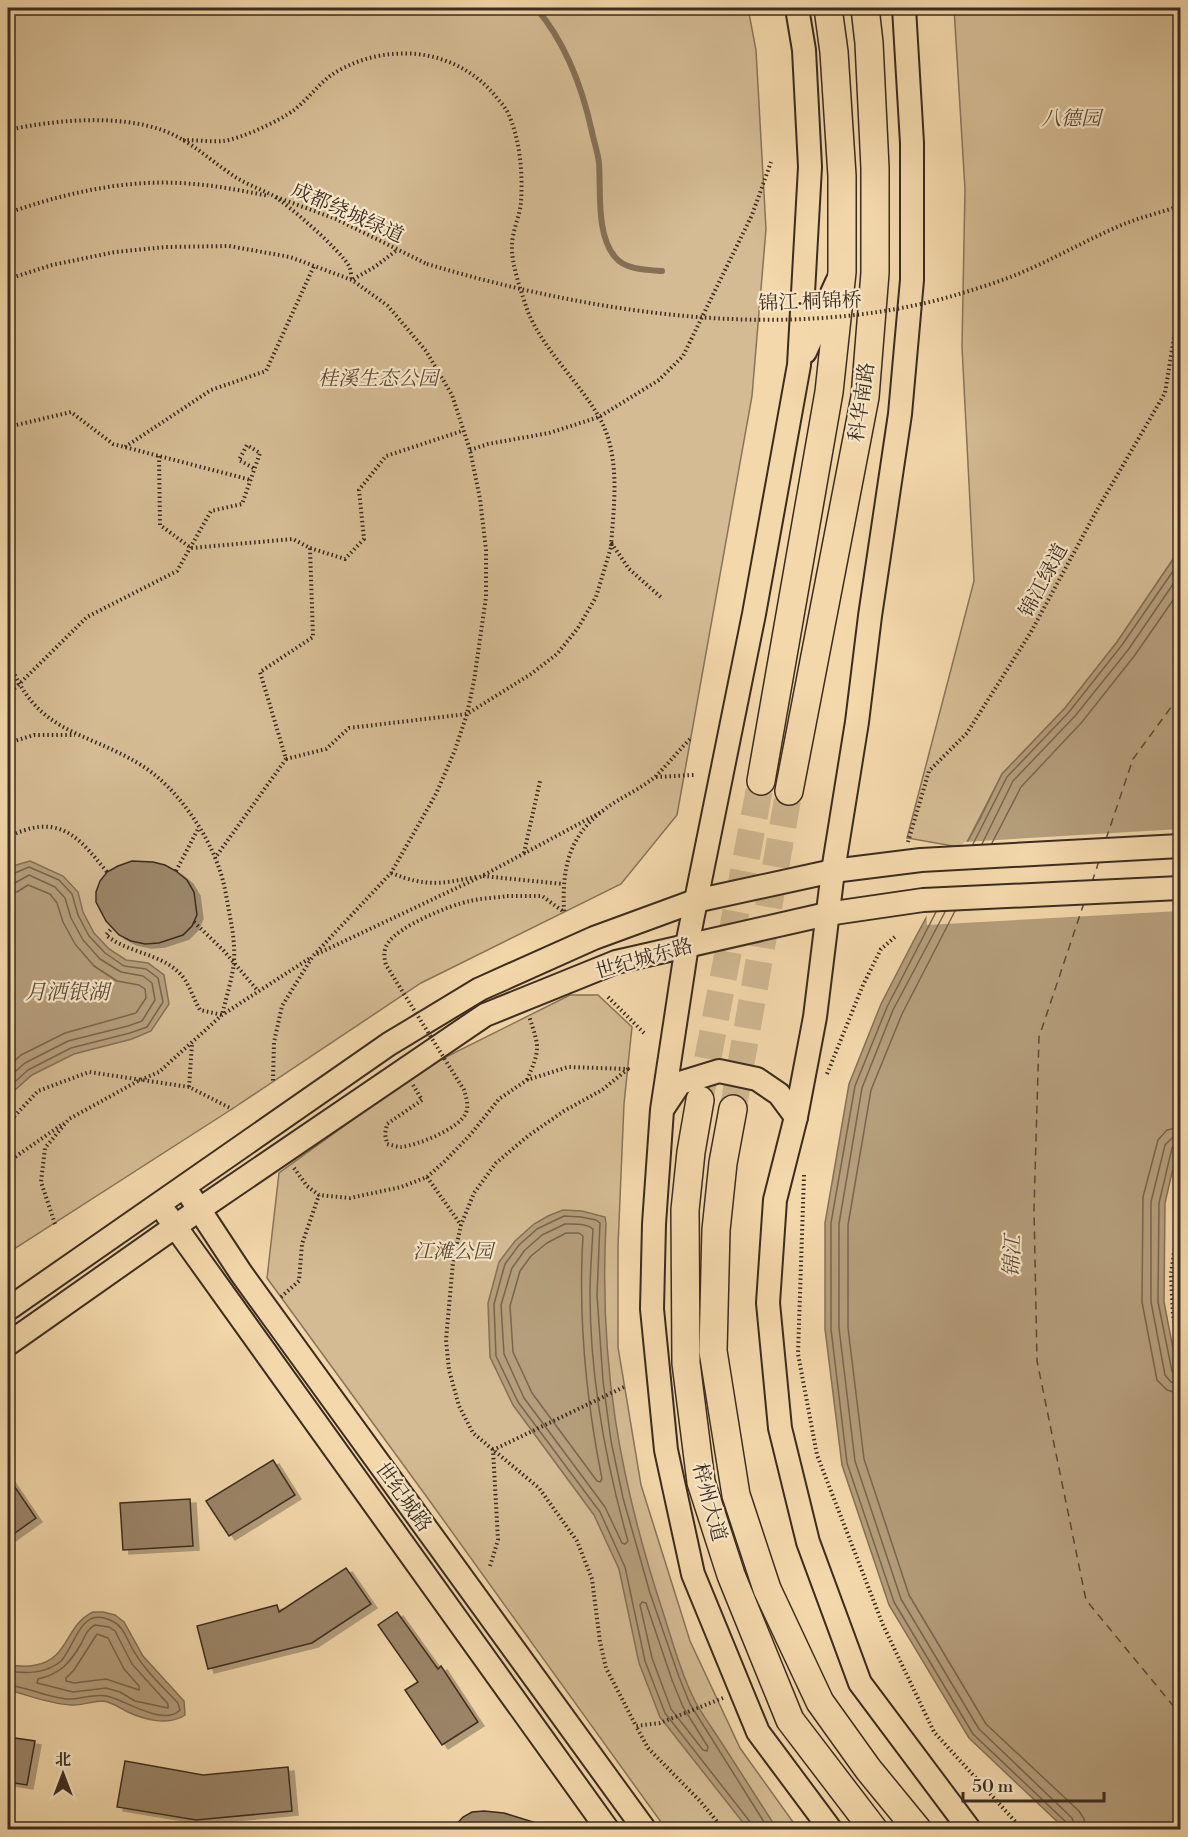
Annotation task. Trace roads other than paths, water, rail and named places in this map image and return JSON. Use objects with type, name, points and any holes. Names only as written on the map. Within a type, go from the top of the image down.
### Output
[{"type":"highway","name":"科华南路","points":[[761,782],[829,392],[842,272],[842,176],[834,52],[828,8]]},
{"type":"highway","name":"科华南路","points":[[789,791],[865,397],[875,273],[875,168],[865,8]]},
{"type":"highway","name":"梓州大道","points":[[700,1100],[691,1152],[685,1221],[686,1363],[701,1482],[731,1575],[790,1720],[874,1830]]},
{"type":"highway","name":"梓州大道","points":[[733,1109],[723,1163],[716,1230],[713,1351],[736,1495],[767,1589],[820,1702],[868,1769],[918,1830]]},
{"type":"main road","points":[[797,8],[804,50],[810,166],[799,364],[754,614],[687,945],[662,1110],[654,1224],[652,1309],[666,1450],[693,1574],[758,1732],[831,1830]]},
{"type":"main road","points":[[904,8],[907,26],[912,143],[912,280],[900,414],[857,722],[833,871],[815,1017],[796,1117],[775,1200],[768,1303],[780,1428],[808,1542],[860,1683],[970,1830]]},
{"type":"main road","points":[[799,364],[842,272]]},
{"type":"main road","name":"世纪城东路","points":[[184,1187],[389,1044],[480,989],[594,938],[695,901],[914,851],[1180,846]]},
{"type":"main road","name":"世纪城东路","points":[[176,1226],[485,1015],[616,962],[827,914],[923,900],[1180,888]]},
{"type":"main road","points":[[662,1110],[681,1083],[719,1071],[757,1078],[779,1094],[796,1117]]},
{"type":"main road","points":[[8,1309],[184,1187]]},
{"type":"main road","name":"世纪城路","points":[[184,1187],[241,1273],[645,1830]]},
{"type":"main road","name":"世纪城路","points":[[159,1205],[608,1830]]},
{"type":"main road","points":[[8,1344],[176,1226]]},
{"type":"water","name":"锦江","points":[[1180,549],[1180,1138],[1165,1203],[1164,1302],[1180,1385],[1180,1829],[1065,1829],[969,1738],[889,1605],[842,1465],[825,1329],[825,1223],[849,1084],[881,1004],[914,940],[1002,774],[1065,708],[1117,642]]},
{"type":"water","name":"月洒银湖","points":[[30,861],[63,876],[78,892],[83,912],[94,933],[109,949],[126,960],[148,963],[164,975],[169,1004],[151,1031],[132,1039],[74,1054],[32,1075],[8,1096],[8,873],[13,866]]},
{"type":"water","points":[[563,1210],[582,1211],[605,1217],[606,1324],[615,1419],[634,1513],[677,1657],[696,1703],[777,1829],[748,1829],[660,1717],[639,1663],[619,1569],[594,1515],[513,1405],[490,1357],[488,1303],[499,1262],[515,1241],[534,1224]]},
{"type":"water","points":[[93,1612],[115,1615],[124,1622],[143,1656],[184,1701],[185,1715],[172,1720],[157,1721],[135,1715],[106,1702],[63,1704],[8,1690],[8,1664],[29,1666],[47,1662],[61,1649],[77,1625]]},
{"type":"waterway","points":[[536,8],[547,21],[564,50],[583,98],[598,159],[602,225],[609,248],[625,265],[637,269],[662,271]]},
{"type":"tunnel","points":[[700,1099],[761,781]]},
{"type":"tunnel","points":[[733,1109],[789,791]]},
{"type":"park label","name":"八德园","points":[[1071,118]]},
{"type":"park label","name":"桂溪生态公园","points":[[378,378]]},
{"type":"park label","name":"江滩公园","points":[[453,1251]]}]
